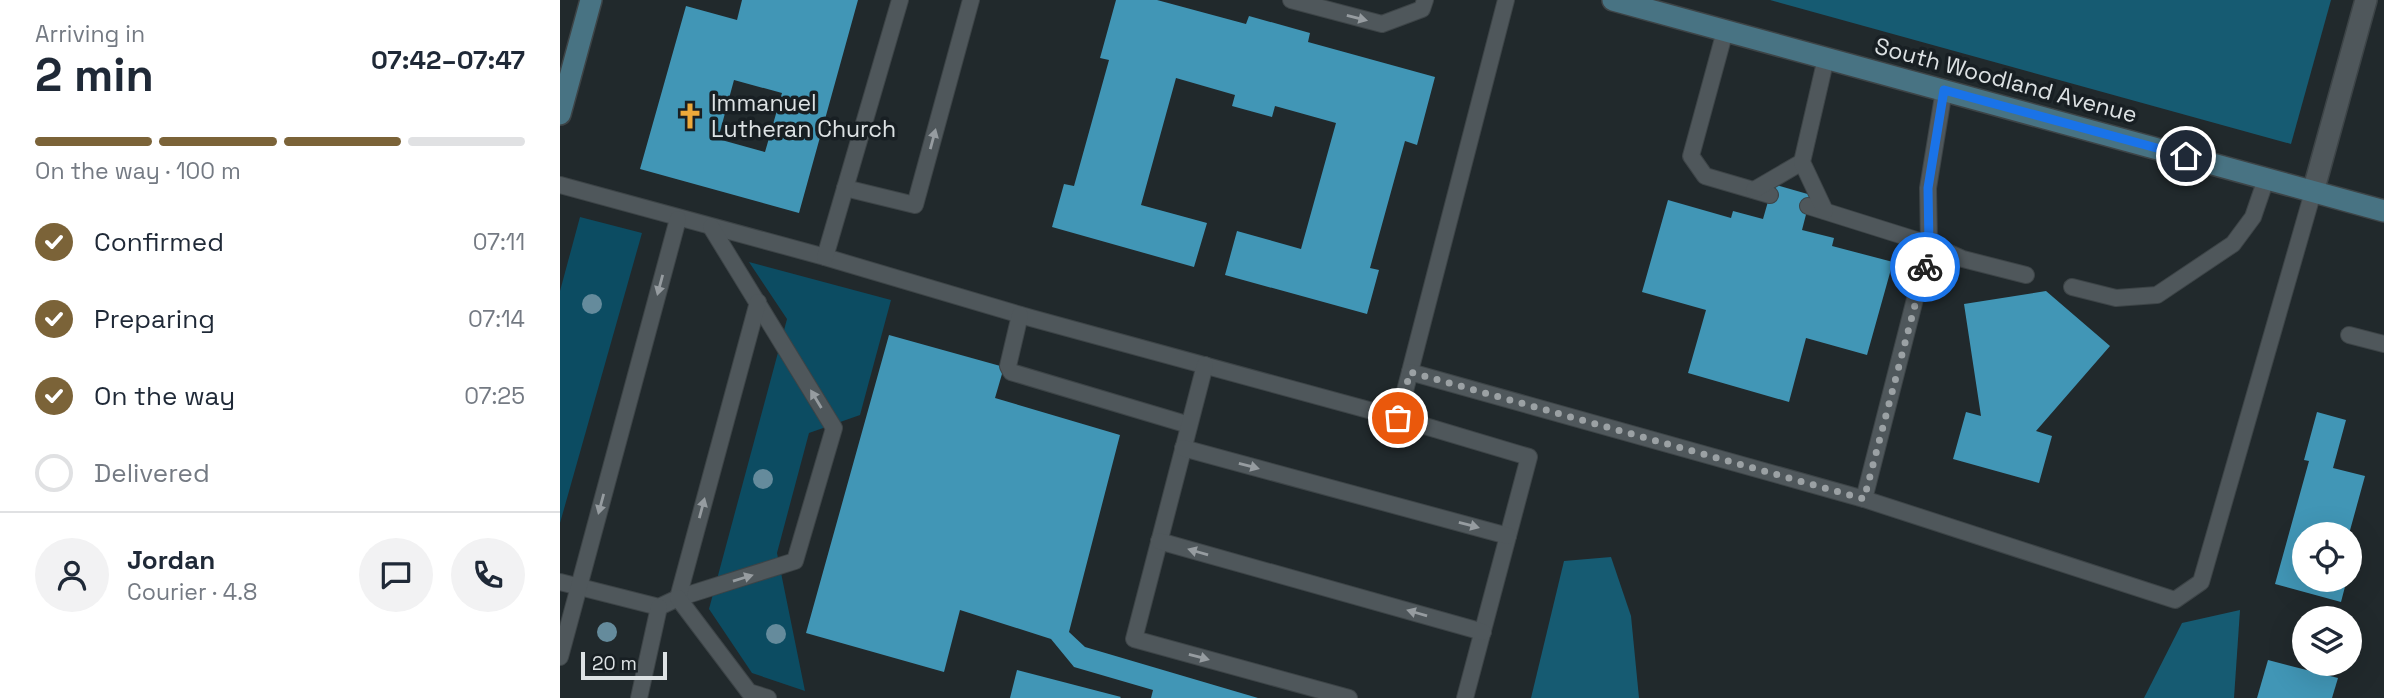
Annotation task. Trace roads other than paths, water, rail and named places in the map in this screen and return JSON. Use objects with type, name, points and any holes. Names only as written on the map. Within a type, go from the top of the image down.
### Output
[{"type":"street","points":[[560,114],[591,0]]},
{"type":"street","name":"South Woodland Avenue","points":[[1613,0],[2384,211]]},
{"type":"street","points":[[2313,191],[2366,0]]},
{"type":"lane","points":[[825,257],[900,0]]},
{"type":"lane","points":[[845,188],[915,205],[971,0]]},
{"type":"lane","points":[[1291,0],[1382,24],[1422,9],[1425,0]]},
{"type":"lane","points":[[1398,418],[1506,0]]},
{"type":"lane","points":[[1725,30],[1691,156],[1705,176],[1770,195]]},
{"type":"lane","points":[[1825,211],[1802,162],[1826,58]]},
{"type":"lane","points":[[1864,499],[1929,244],[1928,188],[1944,90]]},
{"type":"lane","points":[[1754,190],[1802,162]]},
{"type":"lane","points":[[2072,287],[2116,298],[2157,295],[2233,244],[2253,217],[2266,178]]},
{"type":"lane","points":[[560,185],[825,257],[1020,315],[1398,418],[1529,457],[1465,698]]},
{"type":"lane","points":[[1410,372],[1864,499],[2175,600],[2201,582],[2313,191]]},
{"type":"lane","points":[[1808,206],[1929,244],[1963,259],[2026,275]]},
{"type":"lane","points":[[560,657],[678,219]]},
{"type":"lane","points":[[560,582],[659,607],[678,598],[795,561],[834,428],[711,227]]},
{"type":"lane","points":[[678,598],[758,302]]},
{"type":"lane","points":[[1020,315],[1008,366],[1011,372],[1189,425]]},
{"type":"lane","points":[[2349,335],[2384,344]]},
{"type":"lane","points":[[1205,365],[1133,639],[1349,698]]},
{"type":"lane","points":[[1183,449],[1508,536]]},
{"type":"lane","points":[[1159,541],[1483,632]]},
{"type":"lane","points":[[678,598],[749,695],[768,698]]},
{"type":"lane","points":[[639,698],[659,607]]},
{"type":"place","name":"Immanuel Lutheran Church","points":[[690,116]]}]
